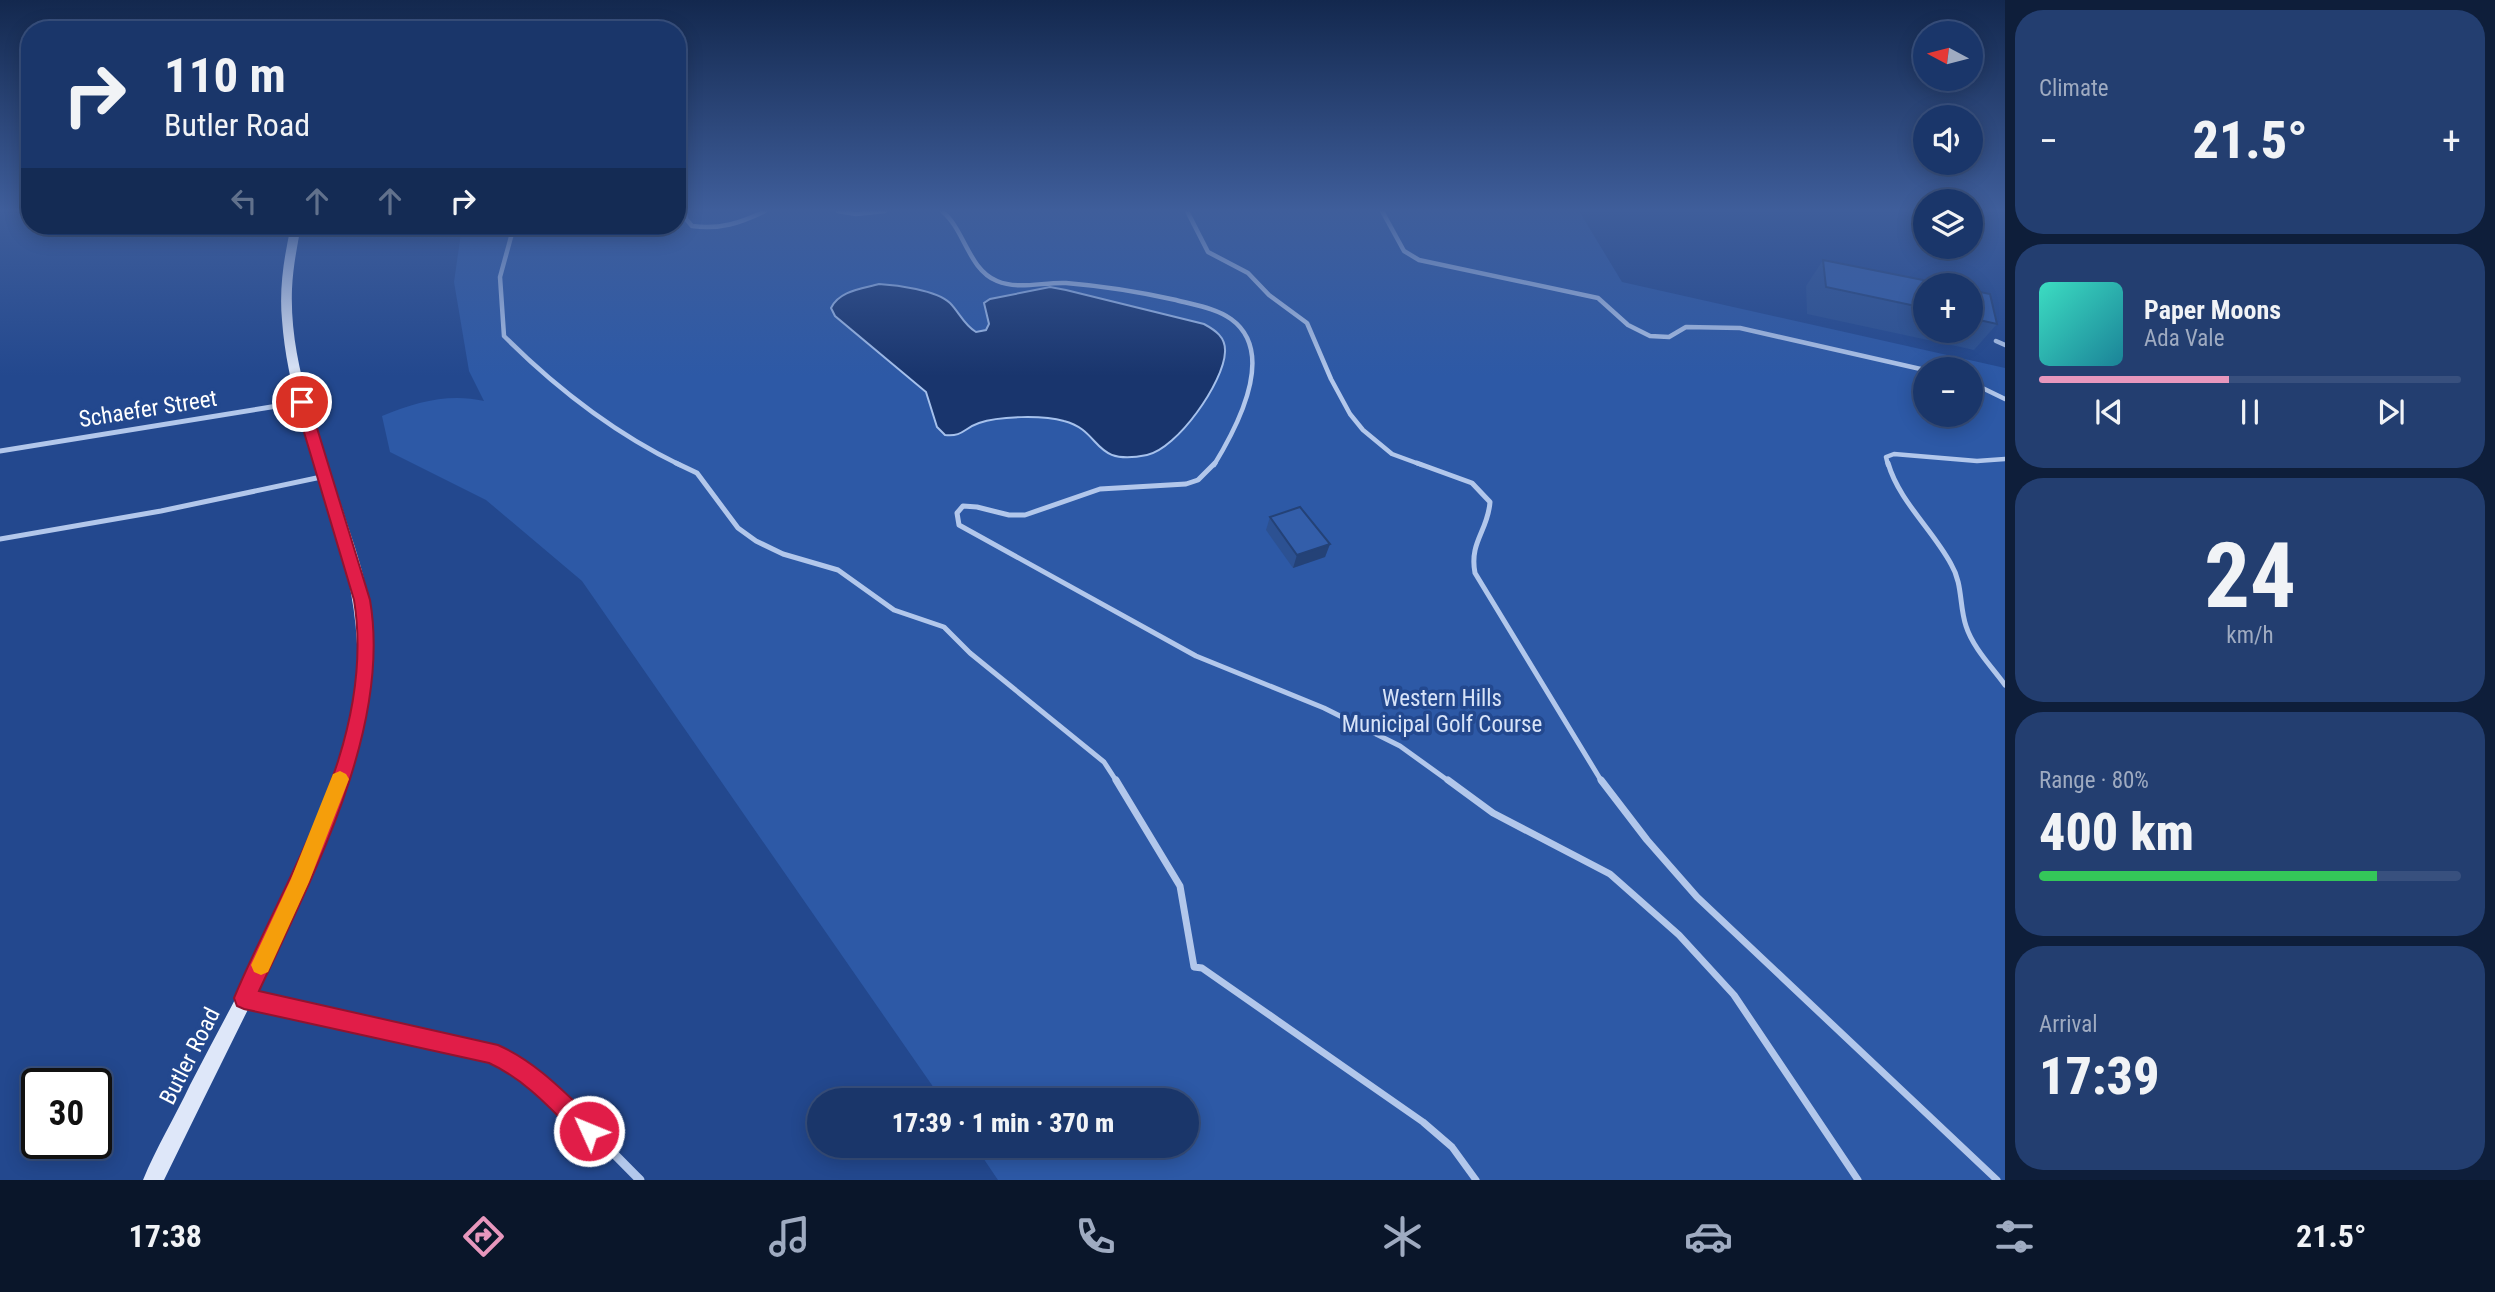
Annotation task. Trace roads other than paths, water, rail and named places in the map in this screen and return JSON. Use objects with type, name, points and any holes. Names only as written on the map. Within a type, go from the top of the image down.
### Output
[{"type":"main road","name":"Butler Road","points":[[153,1180],[244,998],[320,833],[351,745],[361,705],[367,632],[354,570],[292,367],[286,322],[288,266]]},
{"type":"street","name":"Schaefer Street","points":[[0,451],[302,402]]},
{"type":"street","points":[[244,998],[491,1053],[515,1064],[538,1081],[640,1180]]},
{"type":"lane","points":[[503,266],[500,276],[504,336],[526,358],[603,420],[697,473],[738,528],[756,541],[783,554],[838,570],[894,610],[944,627],[970,653],[1104,762],[1180,886],[1194,967],[1202,968],[1423,1122],[1452,1147],[1476,1180]]},
{"type":"lane","points":[[977,266],[992,279],[1008,284],[1063,283],[1108,288],[1176,301],[1224,314],[1238,324],[1246,337],[1251,356],[1252,381],[1218,459],[1206,476],[1169,487],[1123,485],[1103,488],[1013,517],[986,507],[963,506],[957,513],[959,525],[1196,656],[1324,708],[1400,746],[1493,813],[1610,874],[1679,935],[1734,995],[1858,1180]]},
{"type":"lane","points":[[1235,266],[1248,273],[1269,295],[1307,323],[1350,414],[1363,430],[1392,454],[1472,483],[1490,502],[1490,513],[1472,548],[1471,559],[1475,573],[1607,790],[1647,839],[1697,897],[1997,1180]]},
{"type":"lane","points":[[1448,266],[1598,298],[1628,325],[1650,336],[1669,337],[1686,327],[1740,328],[1913,367]]},
{"type":"lane","points":[[1996,341],[2005,345]]},
{"type":"lane","points":[[1983,388],[2005,399]]},
{"type":"lane","points":[[2005,459],[1970,462],[1900,452],[1886,457],[1893,480],[1951,563],[1960,583],[1965,624],[1971,638],[2005,685]]},
{"type":"lane","points":[[0,539],[161,511],[326,476]]},
{"type":"park label","name":"Western Hills Municipal Golf Course","points":[[1442,711]]}]
